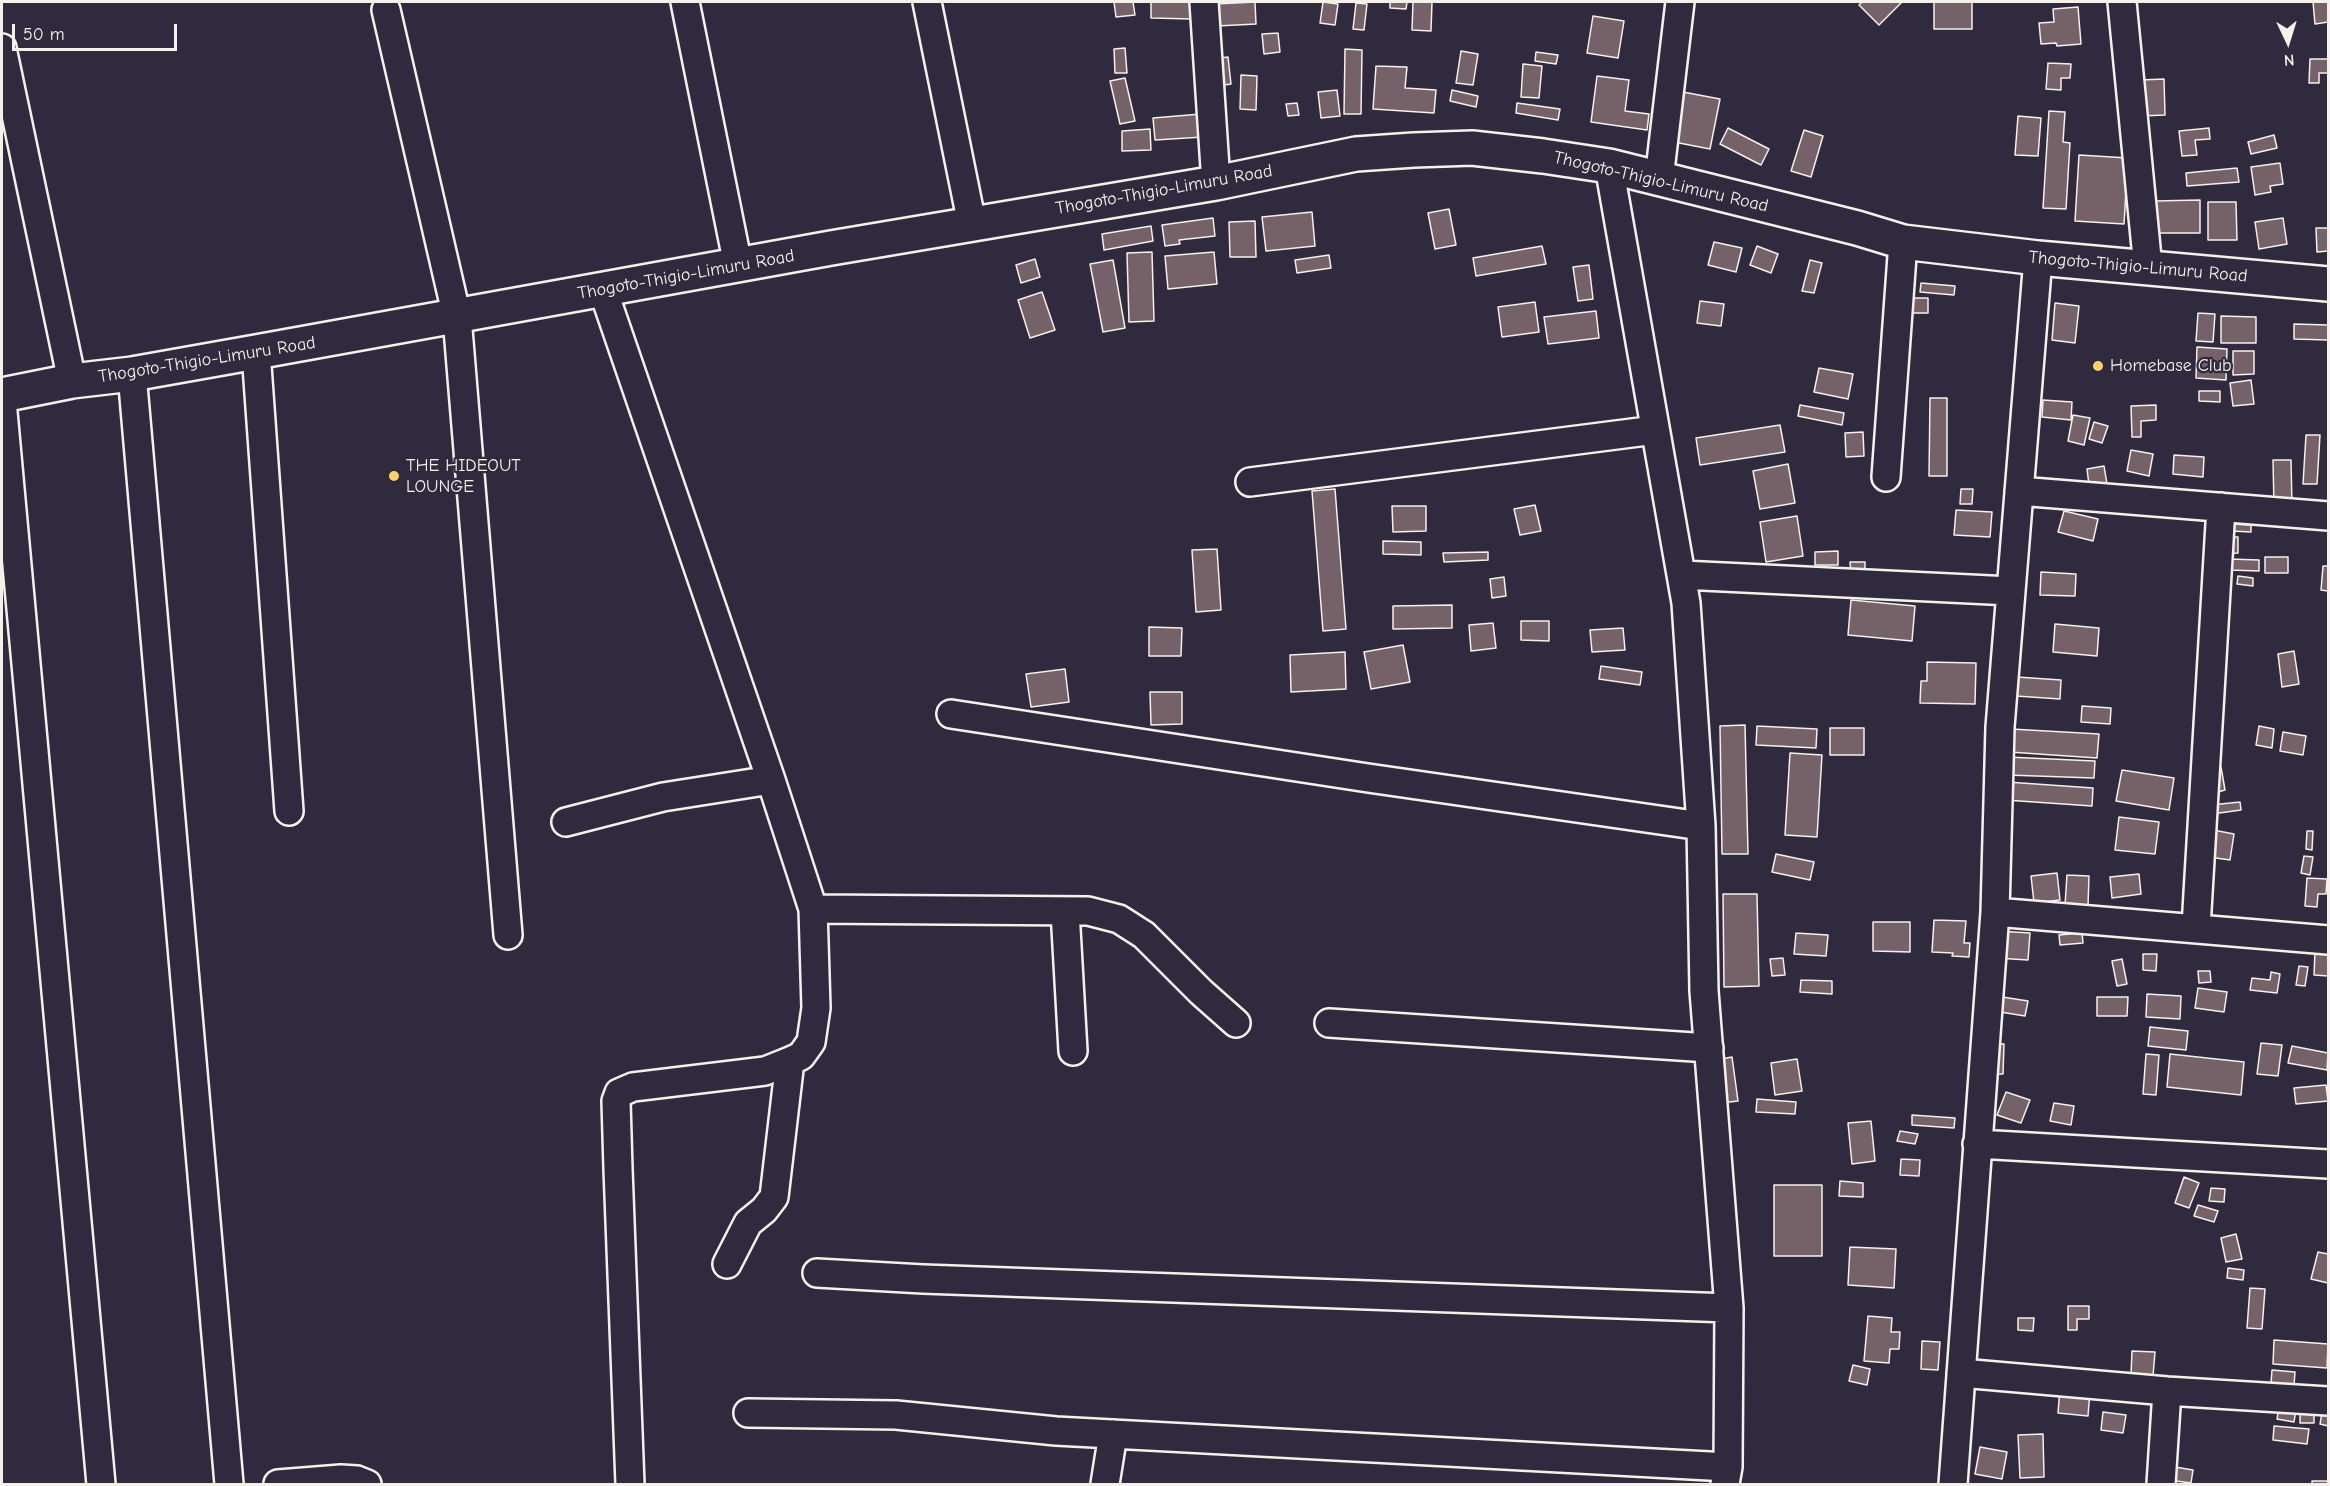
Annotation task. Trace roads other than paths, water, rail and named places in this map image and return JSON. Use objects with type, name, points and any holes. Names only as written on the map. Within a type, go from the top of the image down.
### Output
[{"type":"highway","name":"Thogoto-Thigio-Limuru Road","points":[[2,395],[1216,183],[1356,154],[1414,150],[1472,148],[1609,166],[1857,228],[1902,242],[2038,258],[2328,284]]},
{"type":"street","points":[[685,2],[738,265]]},
{"type":"street","points":[[927,2],[972,224]]},
{"type":"street","points":[[1204,2],[1216,183]]},
{"type":"street","points":[[1659,179],[1680,2]]},
{"type":"street","points":[[2122,2],[2148,268]]},
{"type":"street","points":[[387,10],[457,317],[508,935]]},
{"type":"street","points":[[2,48],[72,381]]},
{"type":"street","points":[[748,1413],[896,1416],[1056,1431],[1727,1476],[1730,1308],[1704,991],[1701,826],[1687,615],[1682,575],[1609,166]]},
{"type":"street","points":[[1886,477],[1902,242]]},
{"type":"street","points":[[1953,1485],[1995,912],[2000,727],[2038,258]]},
{"type":"street","points":[[603,290],[813,909],[816,1008],[811,1042],[801,1056],[790,1061],[765,1071],[633,1087],[619,1093],[616,1101],[630,1485]]},
{"type":"street","points":[[256,352],[289,811]]},
{"type":"street","points":[[132,374],[229,1485]]},
{"type":"street","points":[[2,401],[101,1485]]},
{"type":"street","points":[[1250,482],[1655,430]]},
{"type":"street","points":[[2019,491],[2328,516]]},
{"type":"street","points":[[2196,927],[2221,507]]},
{"type":"street","points":[[1682,575],[2011,591]]},
{"type":"street","points":[[951,714],[1701,826]]},
{"type":"street","points":[[566,822],[663,797],[771,780]]},
{"type":"street","points":[[813,909],[1065,910],[1088,911],[1119,919],[1144,935],[1236,1023]]},
{"type":"street","points":[[1065,910],[1073,1051]]},
{"type":"street","points":[[1995,912],[2196,927],[2328,940]]},
{"type":"street","points":[[1329,1023],[1709,1048]]},
{"type":"street","points":[[727,1264],[748,1223],[764,1210],[774,1197],[790,1061]]},
{"type":"street","points":[[1977,1144],[2328,1164]]},
{"type":"street","points":[[817,1273],[923,1279],[1730,1308]]},
{"type":"street","points":[[1961,1373],[2328,1401]]},
{"type":"street","points":[[2161,1485],[2167,1390]]},
{"type":"street","points":[[1105,1485],[1113,1434]]},
{"type":"street","points":[[278,1485],[341,1479],[357,1480],[367,1485]]},
{"type":"place","name":"Homebase Club","points":[[2098,366]]},
{"type":"place","name":"THE HIDEOUT LOUNGE","points":[[394,476]]}]
